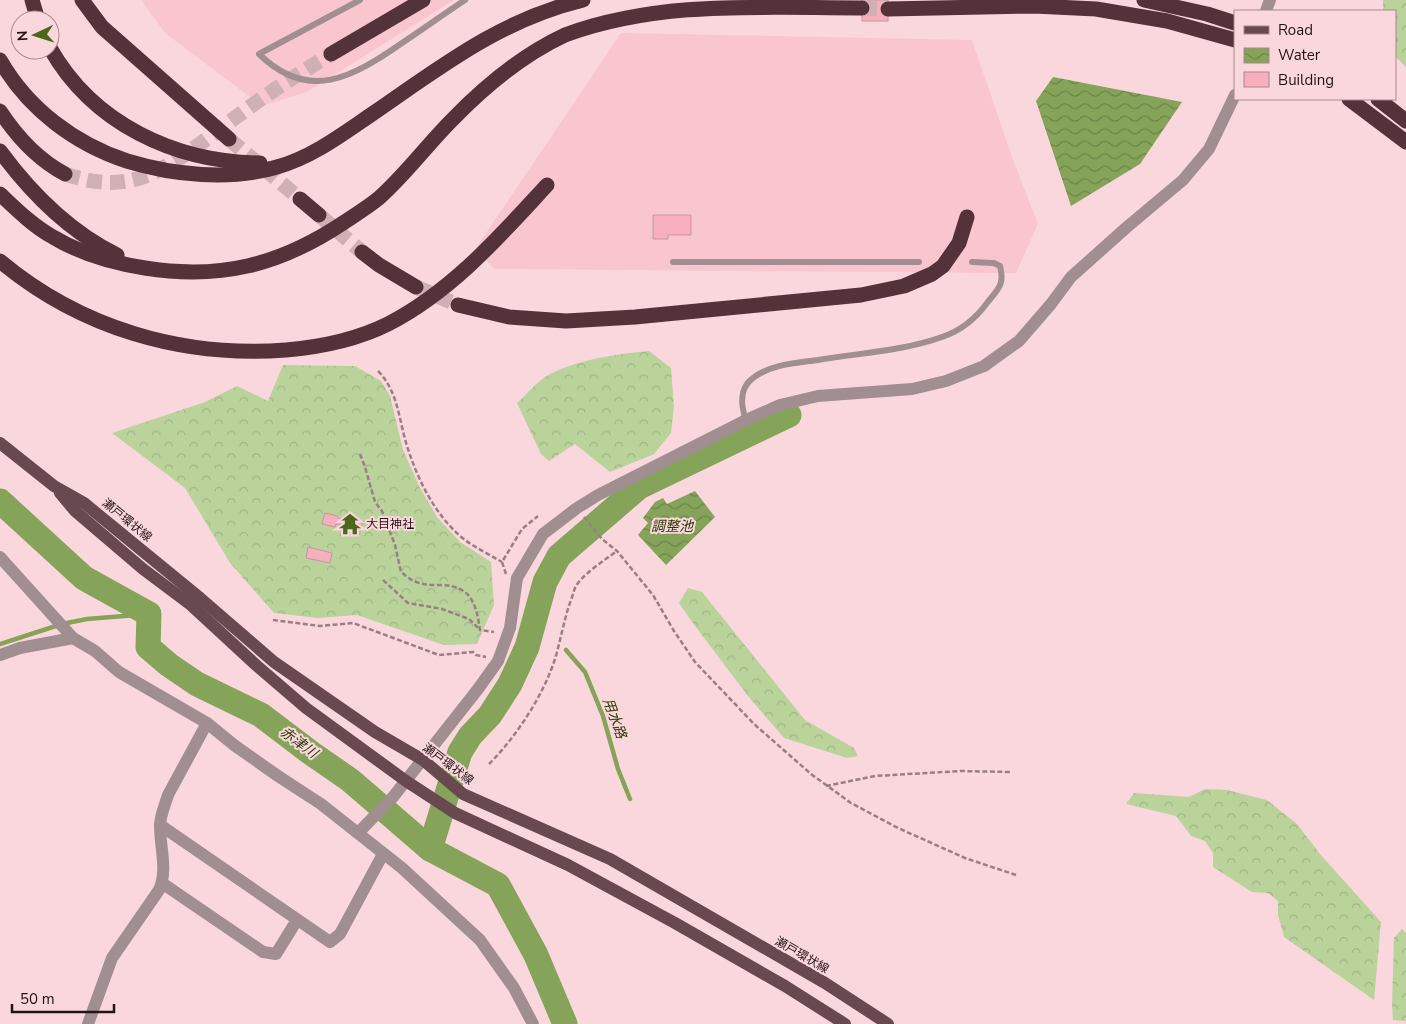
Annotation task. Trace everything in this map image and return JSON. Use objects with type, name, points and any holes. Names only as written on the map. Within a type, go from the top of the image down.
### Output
[{"type":"highway","points":[[82,0],[102,27],[229,139]]},
{"type":"highway","points":[[331,54],[423,0]]},
{"type":"highway","points":[[0,60],[36,107],[55,123],[92,147],[134,163],[178,171],[221,174],[259,171],[276,168],[312,152],[331,141],[460,53],[486,38],[541,13],[583,0]]},
{"type":"highway","points":[[1144,0],[1207,14],[1234,23]]},
{"type":"highway","points":[[0,194],[50,236],[69,246],[111,261],[160,271],[182,273],[230,271],[271,261],[310,243],[340,226],[376,200],[394,183],[485,87],[542,48],[589,25],[638,11],[686,6],[862,8]]},
{"type":"highway","points":[[888,9],[1065,6],[1096,9],[1167,21],[1234,40]]},
{"type":"highway","points":[[58,60],[91,101],[121,124],[154,141],[211,158],[243,163],[276,162],[312,152]]},
{"type":"highway","points":[[1350,100],[1406,142]]},
{"type":"highway","points":[[1379,100],[1406,121]]},
{"type":"highway","points":[[0,111],[26,146],[51,167],[65,174]]},
{"type":"highway","points":[[0,151],[41,198],[82,235],[118,256],[160,271]]},
{"type":"highway","points":[[0,261],[50,297],[76,310],[104,323],[161,341],[190,347],[246,351],[324,345],[365,334],[387,324],[451,282],[475,262],[547,185]]},
{"type":"highway","points":[[300,199],[319,215]]},
{"type":"highway","points":[[458,305],[508,317],[566,321],[635,317],[861,295],[904,286],[938,270],[959,244],[967,217]]},
{"type":"highway","points":[[362,252],[379,265],[416,287]]},
{"type":"main road","name":"瀬戸環状線","points":[[0,443],[54,486],[91,509],[200,598],[274,662],[375,732],[422,760],[464,794],[610,859],[825,983],[888,1024]]},
{"type":"main road","name":"瀬戸環状線","points":[[54,486],[75,511],[143,569],[191,605],[306,708],[425,794],[455,813],[584,874],[768,976],[845,1024]]},
{"type":"street","points":[[358,832],[394,797],[498,661],[508,633],[516,578],[543,534],[577,508],[598,495],[746,420],[780,405],[818,396],[912,389],[946,381],[984,366],[1019,340],[1051,304],[1071,277],[1183,180],[1209,149],[1234,97]]},
{"type":"street","points":[[0,557],[71,634],[95,651],[119,672],[207,723],[234,745],[321,804],[402,868],[480,940],[514,988],[533,1024]]},
{"type":"street","points":[[0,655],[71,634]]},
{"type":"street","points":[[88,1024],[112,958],[160,890],[163,859],[160,825],[168,795],[207,723]]},
{"type":"street","points":[[160,825],[330,942],[340,934],[383,854]]},
{"type":"street","points":[[162,884],[263,952],[276,954],[297,920]]},
{"type":"lane","points":[[360,0],[259,54],[282,72],[296,78],[322,81],[342,77],[362,69],[379,59],[465,0]]},
{"type":"lane","points":[[673,262],[919,262]]},
{"type":"lane","points":[[746,420],[742,410],[742,394],[752,378],[767,370],[789,364],[920,344],[944,337],[963,327],[979,314],[1001,286],[1000,266],[994,262],[972,262]]},
{"type":"path","points":[[378,371],[386,379],[394,395],[408,449],[423,487],[440,514],[465,539],[502,562],[505,573],[516,578]]},
{"type":"path","points":[[360,454],[375,502],[382,511],[395,545],[400,572],[412,581],[425,584],[458,586],[468,594],[477,611],[480,630]]},
{"type":"path","points":[[577,508],[602,539],[617,551],[653,595],[674,631],[696,662],[754,724],[826,786],[852,804],[898,828],[964,858],[1016,875]]},
{"type":"path","points":[[502,562],[522,529],[538,516]]},
{"type":"path","points":[[489,764],[519,727],[539,693],[555,659],[576,585],[594,568],[617,551]]},
{"type":"path","points":[[383,580],[408,603],[442,610],[470,619],[480,630],[508,633]]},
{"type":"path","points":[[273,620],[320,626],[353,623],[439,655],[473,652],[476,655],[498,661]]},
{"type":"path","points":[[826,786],[875,776],[961,771],[1011,772]]},
{"type":"shaded area","points":[[141,0],[454,0],[307,92],[262,106],[165,33]]},
{"type":"shaded area","points":[[621,33],[972,40],[1012,157],[1038,224],[1016,273],[494,269],[476,248]]},
{"type":"green space","points":[[1383,0],[1406,0],[1406,67],[1396,57],[1396,10],[1383,10]]},
{"type":"green space","points":[[649,351],[671,368],[674,406],[671,433],[654,454],[610,472],[575,444],[549,461],[541,454],[517,403],[533,387],[550,374],[573,364]]},
{"type":"green space","points":[[283,365],[355,366],[381,381],[390,396],[403,450],[420,488],[437,517],[460,542],[491,562],[494,605],[477,644],[444,645],[357,615],[318,618],[274,613],[230,563],[185,488],[112,433],[205,402],[237,386],[268,401]]},
{"type":"green space","points":[[688,588],[702,592],[805,720],[854,748],[858,756],[847,758],[784,738],[748,696],[679,603]]},
{"type":"green space","points":[[1205,789],[1227,790],[1267,800],[1297,824],[1320,854],[1381,922],[1374,1000],[1284,937],[1278,915],[1278,901],[1268,893],[1252,892],[1213,867],[1213,853],[1205,841],[1191,836],[1176,816],[1126,804],[1134,793],[1189,797]]},
{"type":"green space","points":[[1402,929],[1406,933],[1406,1021],[1393,1020],[1392,1003],[1394,938]]},
{"type":"water","points":[[1053,77],[1182,102],[1140,164],[1071,206],[1036,101]]},
{"type":"water","name":"調整池","points":[[695,491],[715,517],[666,565],[638,535],[648,523],[643,518],[655,502],[663,498],[667,504]]},
{"type":"building","points":[[862,0],[888,0],[888,21],[862,21]]},
{"type":"building","points":[[653,215],[691,215],[691,235],[668,235],[668,239],[653,239]]},
{"type":"building","name":"大目神社","points":[[325,513],[338,516],[338,518],[343,519],[344,516],[363,521],[359,535],[340,530],[341,525],[336,524],[335,527],[322,524]]},
{"type":"building","points":[[308,547],[332,553],[330,563],[306,558]]},
{"type":"waterway","points":[[430,849],[460,752],[470,736],[490,715],[510,684],[527,647],[545,582],[559,556],[639,487],[789,415]]},
{"type":"waterway","name":"赤津川","points":[[0,501],[84,578],[149,614],[148,647],[169,665],[197,684],[261,715],[350,780],[430,849],[498,885],[536,955],[565,1024]]},
{"type":"waterway","points":[[0,644],[62,624],[87,619],[149,614]]},
{"type":"waterway","name":"用水路","points":[[566,650],[585,672],[603,716],[618,769],[630,799]]},
{"type":"tunnel","points":[[862,8],[888,9]]},
{"type":"tunnel","points":[[65,174],[84,180],[124,182],[155,172],[180,158],[261,99],[331,54]]},
{"type":"tunnel","points":[[229,139],[300,199]]},
{"type":"tunnel","points":[[319,215],[362,252]]},
{"type":"tunnel","points":[[416,287],[458,305]]},
{"type":"place","name":"大目神社","points":[[350,524]]}]
